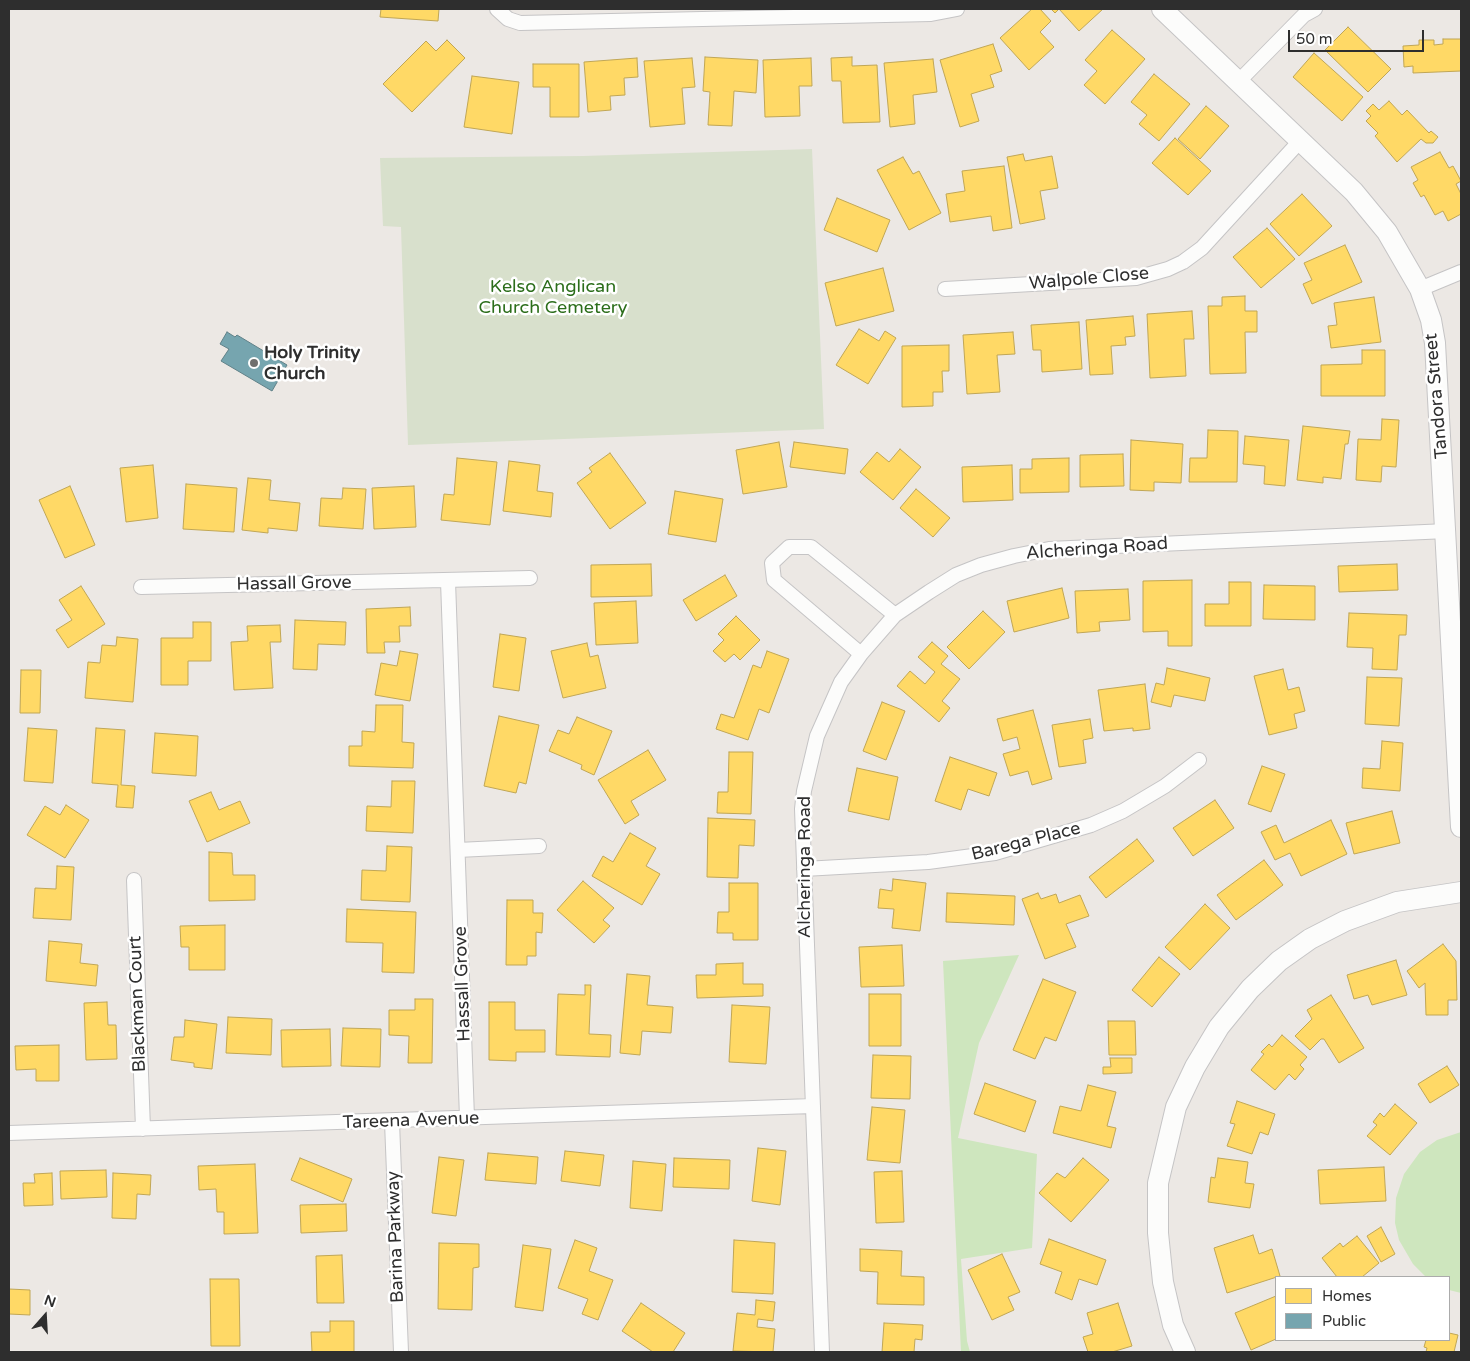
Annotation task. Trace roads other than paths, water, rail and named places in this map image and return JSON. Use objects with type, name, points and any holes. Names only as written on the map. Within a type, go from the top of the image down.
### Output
[{"type":"street","points":[[497,9],[508,19],[520,23],[931,14],[957,9]]},
{"type":"street","name":"Tandora Street","points":[[1162,9],[1239,81],[1374,214],[1398,248],[1420,289],[1431,320],[1435,343],[1447,531],[1461,828]]},
{"type":"street","points":[[1239,81],[1304,15],[1315,9]]},
{"type":"street","name":"Walpole Close","points":[[944,289],[1136,278],[1168,269],[1183,262],[1202,248],[1300,141]]},
{"type":"street","points":[[1420,289],[1461,272]]},
{"type":"street","name":"Alcheringa Road","points":[[822,1352],[804,870],[804,791],[815,743],[842,682],[861,654],[895,615],[956,575],[981,565],[1049,549],[1447,531]]},
{"type":"street","points":[[861,654],[774,580],[772,563],[789,547],[811,547],[895,615]]},
{"type":"street","name":"Hassall Grove","points":[[141,587],[530,578]]},
{"type":"street","name":"Hassall Grove","points":[[448,581],[468,1118]]},
{"type":"street","name":"Barega Place","points":[[804,870],[928,862],[995,853],[1091,825],[1124,811],[1165,786],[1199,760]]},
{"type":"street","points":[[458,850],[539,846]]},
{"type":"street","name":"Blackman Court","points":[[134,880],[143,1129]]},
{"type":"street","points":[[1185,1352],[1173,1325],[1164,1282],[1158,1233],[1158,1184],[1176,1107],[1210,1041],[1250,989],[1279,961],[1310,939],[1345,921],[1397,902],[1461,892]]},
{"type":"street","name":"Tareena Avenue","points":[[9,1133],[392,1122],[813,1106]]},
{"type":"street","name":"Barina Parkway","points":[[392,1122],[401,1352]]},
{"type":"place","name":"Holy Trinity Church","points":[[254,363]]},
{"type":"park label","name":"Kelso Anglican Church Cemetery","points":[[553,297]]}]
